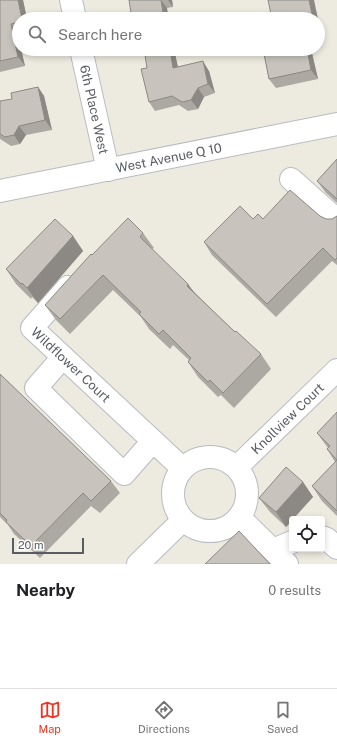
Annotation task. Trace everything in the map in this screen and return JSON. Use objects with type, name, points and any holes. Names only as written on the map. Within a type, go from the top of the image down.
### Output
[{"type":"street","points":[[71,0],[74,12]]},
{"type":"street","name":"6th Place West","points":[[83,56],[108,170]]},
{"type":"street","name":"West Avenue Q 10","points":[[0,191],[337,124]]},
{"type":"street","points":[[291,179],[337,220]]},
{"type":"street","name":"Wildflower Court","points":[[83,271],[32,328],[182,468]]},
{"type":"street","points":[[63,357],[36,388],[124,474],[153,441]]},
{"type":"street","name":"Knollview Court","points":[[236,467],[337,370]]},
{"type":"street","points":[[215,456],[227,460],[236,467],[243,476],[247,486],[245,508],[239,517],[230,525],[218,530],[206,531],[193,527],[183,520],[176,511],[172,489],[182,468],[192,461],[203,457],[215,456]]},
{"type":"street","points":[[239,517],[284,552]]},
{"type":"street","points":[[138,564],[183,520]]},
{"type":"street","points":[[325,538],[337,548]]},
{"type":"building","points":[[0,0],[18,0],[21,12],[12,12],[11,24],[12,56],[18,57],[0,61]]},
{"type":"building","points":[[129,0],[161,0],[163,12],[131,12]]},
{"type":"building","points":[[268,0],[309,0],[312,12],[271,12]]},
{"type":"building","points":[[145,56],[171,56],[173,68],[203,61],[208,84],[198,88],[191,100],[182,102],[172,96],[149,102],[141,69],[147,68]]},
{"type":"building","points":[[264,56],[308,56],[311,70],[269,79]]},
{"type":"building","points":[[38,87],[45,120],[19,126],[14,135],[5,137],[0,134],[0,101],[12,99],[11,93]]},
{"type":"building","points":[[337,159],[337,199],[317,181]]},
{"type":"building","points":[[290,190],[320,216],[326,219],[332,219],[337,216],[337,258],[335,260],[323,248],[267,304],[204,242],[240,206],[253,219],[258,214],[263,219]]},
{"type":"building","points":[[128,218],[143,233],[140,237],[188,284],[187,286],[235,332],[236,331],[261,354],[223,393],[210,380],[208,382],[188,362],[191,358],[163,330],[159,334],[139,314],[141,312],[103,275],[60,319],[45,305],[91,254],[92,255]]},
{"type":"building","points":[[55,219],[73,236],[27,288],[6,269]]},
{"type":"building","points":[[0,374],[111,481],[91,501],[83,493],[31,546],[6,522],[7,520],[0,513]]},
{"type":"building","points":[[337,412],[337,460],[327,449],[330,446],[317,433]]},
{"type":"building","points":[[337,460],[337,511],[312,486]]},
{"type":"building","points":[[286,467],[303,482],[276,512],[259,498]]},
{"type":"building","points":[[239,531],[270,564],[205,564]]}]
